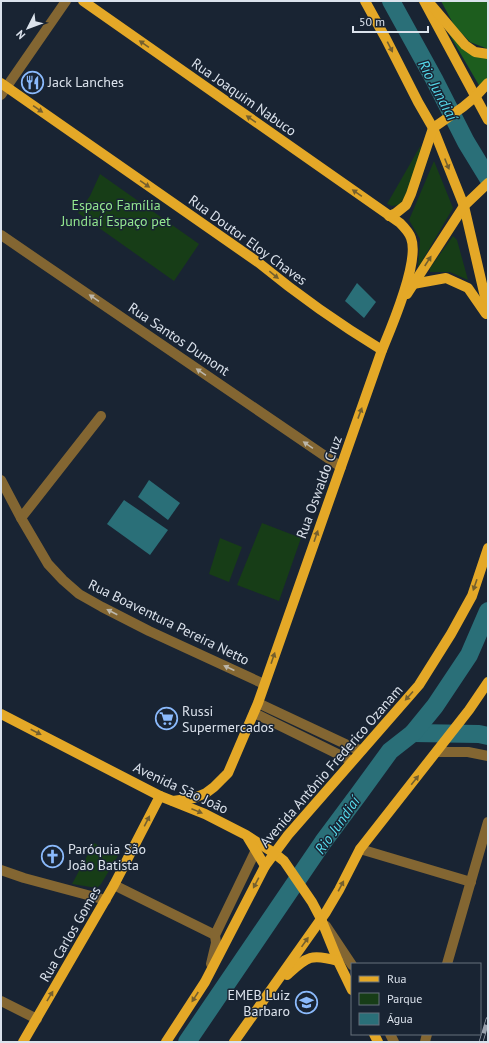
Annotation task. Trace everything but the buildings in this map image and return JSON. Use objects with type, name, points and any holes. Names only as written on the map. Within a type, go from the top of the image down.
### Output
[{"type":"main road","name":"Rua Joaquim Nabuco","points":[[83,1],[389,216]]},
{"type":"main road","points":[[365,1],[418,102],[435,126],[464,206],[488,310]]},
{"type":"main road","points":[[424,1],[488,120]]},
{"type":"main road","points":[[428,1],[465,45],[475,52],[488,54]]},
{"type":"main road","points":[[389,216],[396,213],[406,205],[435,126],[463,107],[488,83]]},
{"type":"main road","name":"Rua Doutor Eloy Chaves","points":[[3,88],[259,263],[285,284],[382,350]]},
{"type":"main road","points":[[400,307],[413,284],[464,206],[488,183]]},
{"type":"main road","name":"Rua Oswaldo Cruz","points":[[173,801],[194,798],[206,794],[228,772],[258,703],[382,350],[400,307],[412,258],[413,246],[408,232],[400,223],[389,216]]},
{"type":"main road","points":[[413,284],[446,278],[468,288],[488,317]]},
{"type":"main road","name":"Avenida Antônio Frederico Ozanam","points":[[166,1042],[205,982],[274,853],[352,761],[419,686],[472,596],[488,548]]},
{"type":"main road","points":[[234,1042],[321,919],[339,890],[360,849],[470,710],[488,682]]},
{"type":"main road","name":"Avenida São João","points":[[1,714],[160,796],[205,814],[246,835],[274,853],[284,861],[312,902],[351,988]]},
{"type":"main road","name":"Rua Carlos Gomes","points":[[23,1042],[106,900],[160,796]]},
{"type":"main road","points":[[246,835],[266,866]]},
{"type":"main road","points":[[271,991],[303,960],[311,957],[324,957],[338,961]]},
{"type":"street","points":[[3,88],[66,1]]},
{"type":"street","name":"Rua Santos Dumont","points":[[1,235],[341,467]]},
{"type":"street","points":[[21,518],[101,416]]},
{"type":"street","name":"Rua Boaventura Pereira Netto","points":[[1,480],[48,564],[79,594],[149,631],[264,684]]},
{"type":"street","points":[[258,703],[356,749],[362,750]]},
{"type":"street","points":[[254,713],[352,761]]},
{"type":"street","points":[[437,752],[468,752],[488,756]]},
{"type":"street","points":[[447,963],[488,822]]},
{"type":"street","points":[[360,849],[471,882]]},
{"type":"street","points":[[205,982],[214,955],[216,943],[215,935],[256,850]]},
{"type":"street","points":[[1,870],[24,878],[106,900]]},
{"type":"street","points":[[114,885],[215,935]]},
{"type":"street","name":"Avenida São João","points":[[321,919],[351,963]]},
{"type":"street","points":[[1,1001],[37,1019]]},
{"type":"green space","points":[[441,1],[488,1],[488,49],[470,42],[454,25]]},
{"type":"green space","points":[[444,25],[488,56],[488,80],[480,87]]},
{"type":"green space","points":[[421,145],[418,160],[407,193],[399,205],[392,206],[387,204]]},
{"type":"green space","points":[[434,161],[453,208],[418,268],[420,239],[409,220]]},
{"type":"green space","name":"Espaço Família Jundiaí Espaço pet","points":[[100,174],[199,244],[174,281],[78,213],[90,196]]},
{"type":"green space","points":[[453,236],[457,240],[468,280],[450,272],[430,272],[430,268]]},
{"type":"green space","points":[[262,523],[301,538],[279,601],[237,585]]},
{"type":"green space","points":[[220,538],[242,547],[229,582],[209,574]]},
{"type":"green space","points":[[94,843],[118,856],[97,888],[72,884]]},
{"type":"water","points":[[357,283],[376,302],[364,318],[345,301]]},
{"type":"water","points":[[149,480],[180,503],[168,520],[138,497]]},
{"type":"water","points":[[124,500],[168,530],[150,555],[107,524]]},
{"type":"waterway","name":"Rio Jundiaí","points":[[391,1],[434,79],[466,142],[488,178]]},
{"type":"waterway","name":"Rio Jundiaí","points":[[187,1042],[323,842],[390,751],[413,733],[435,706],[469,655],[488,611]]},
{"type":"waterway","points":[[413,733],[479,734],[488,736]]},
{"type":"railway","points":[[481,1042],[488,1019]]},
{"type":"place","name":"Jack Lanches","points":[[32,82]]},
{"type":"place","name":"Russi Supermercados","points":[[167,719]]},
{"type":"place","name":"Paróquia São João Batista","points":[[52,857]]},
{"type":"place","name":"EMEB Luiz Barbaro","points":[[306,1003]]}]
